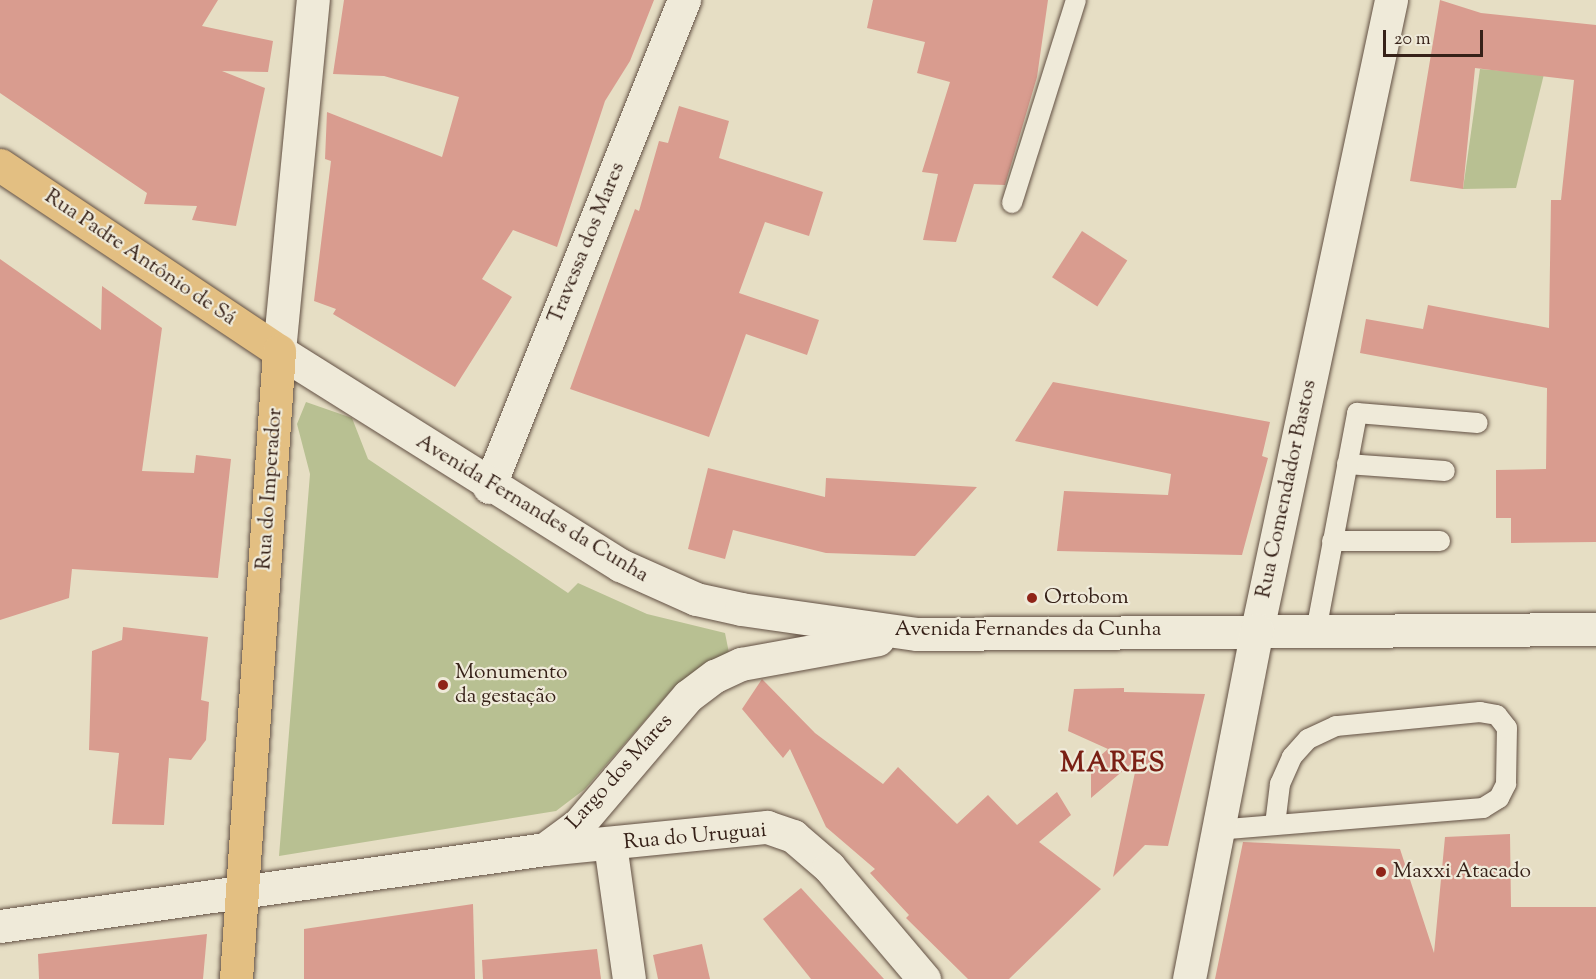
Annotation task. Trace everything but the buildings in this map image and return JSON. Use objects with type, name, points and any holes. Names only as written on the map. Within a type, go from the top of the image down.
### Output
[{"type":"main road","name":"Rua Padre Antônio de Sá","points":[[0,165],[279,351]]},
{"type":"main road","name":"Rua do Imperador","points":[[236,979],[279,351]]},
{"type":"street","name":"Rua do Imperador","points":[[279,351],[313,0]]},
{"type":"street","name":"Travessa dos Mares","points":[[489,487],[684,0]]},
{"type":"street","name":"Rua Comendador Bastos","points":[[1189,979],[1216,830],[1257,630],[1391,0]]},
{"type":"street","name":"Avenida Fernandes da Cunha","points":[[279,351],[489,487],[620,565],[696,599],[783,617],[917,634],[1596,629]]},
{"type":"street","name":"Largo dos Mares","points":[[0,926],[545,849],[579,824],[682,703],[715,676],[752,662],[917,634]]},
{"type":"street","name":"Rua do Uruguai","points":[[545,849],[767,827],[793,836],[829,867],[924,979]]},
{"type":"street","points":[[610,844],[629,979]]},
{"type":"lane","points":[[1012,203],[1076,0]]},
{"type":"lane","points":[[1316,631],[1355,418],[1362,410],[1478,423]]},
{"type":"lane","points":[[1347,464],[1445,471]]},
{"type":"lane","points":[[1332,542],[1440,542]]},
{"type":"lane","points":[[1216,830],[1483,808],[1499,798],[1506,784],[1507,728],[1497,715],[1480,711],[1335,726],[1308,739],[1292,757],[1280,784],[1275,825]]},
{"type":"green space","points":[[1480,69],[1544,74],[1516,188],[1463,189]]},
{"type":"green space","points":[[306,402],[352,418],[368,459],[568,593],[578,583],[647,614],[725,633],[729,653],[675,686],[585,789],[556,811],[279,856],[310,474],[297,424]]},
{"type":"place","name":"Ortobom","points":[[1032,598]]},
{"type":"place","name":"Monumento da gestação","points":[[443,685]]},
{"type":"place","name":"Maxxi Atacado","points":[[1381,872]]},
{"type":"district","name":"MARES","points":[[1113,765]]}]
